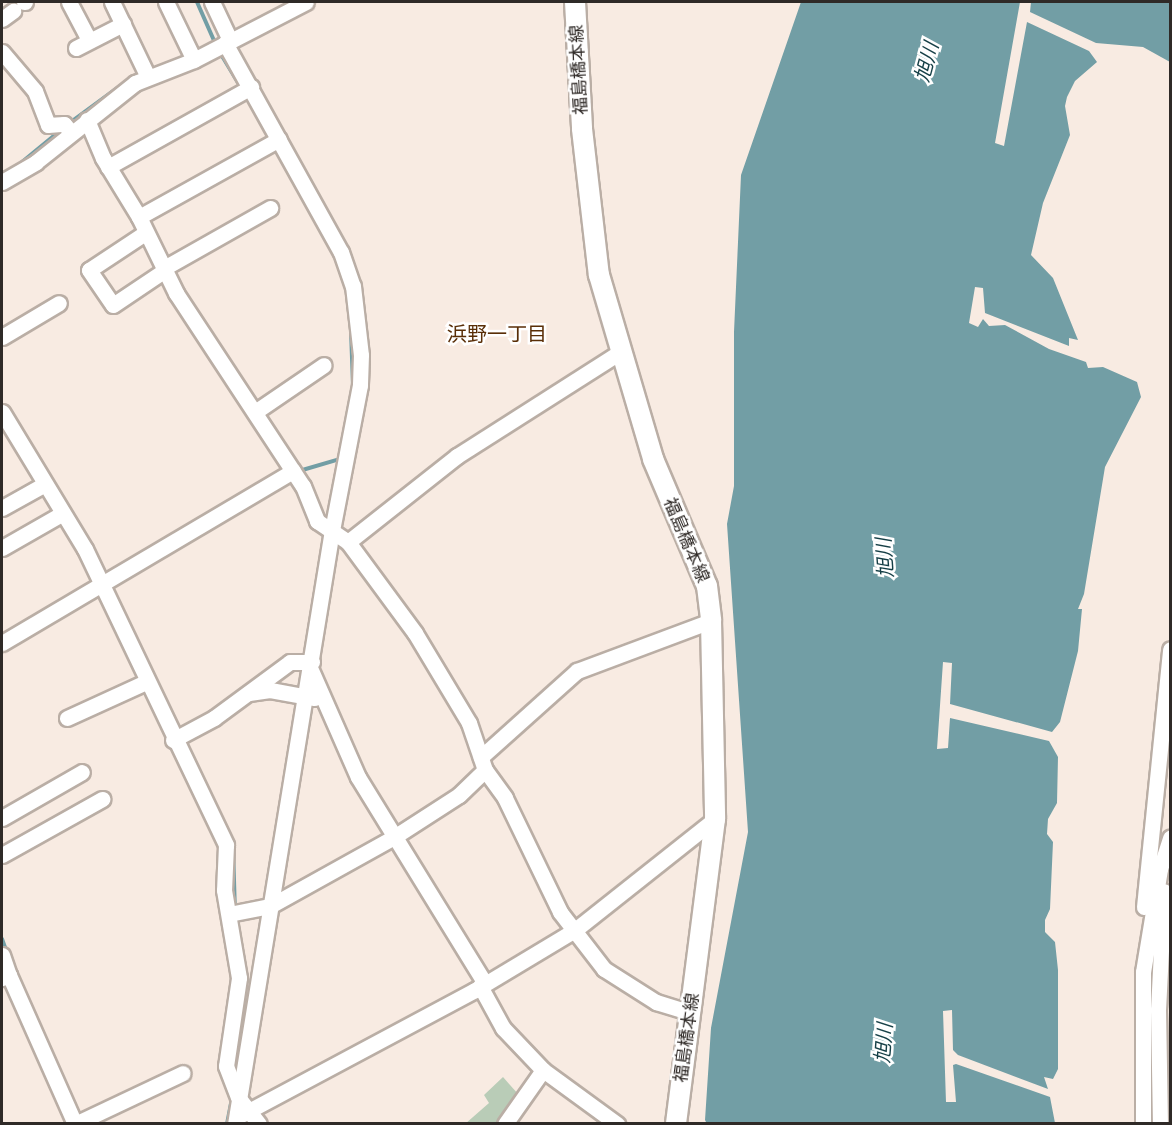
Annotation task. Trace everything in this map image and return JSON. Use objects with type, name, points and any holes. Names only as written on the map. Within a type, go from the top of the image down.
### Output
[{"type":"main road","name":"福島橋本線","points":[[575,2],[582,129],[596,252],[653,459],[707,586],[711,621],[715,819],[676,1124]]},
{"type":"street","points":[[69,2],[82,44],[123,24]]},
{"type":"street","points":[[112,2],[146,73]]},
{"type":"street","points":[[166,2],[192,57]]},
{"type":"street","points":[[212,2],[223,44],[275,142],[341,252],[357,312],[360,385],[327,527],[308,664],[268,906],[234,1090]]},
{"type":"street","points":[[2,182],[36,162],[68,128],[87,120],[146,73],[223,44],[306,2]]},
{"type":"street","points":[[2,52],[35,91],[48,126],[68,128]]},
{"type":"street","points":[[108,167],[247,89]]},
{"type":"street","points":[[87,120],[108,167],[139,217],[164,269],[327,527],[348,542],[415,633],[469,723],[483,764],[505,798],[561,912],[604,969],[656,1002],[691,1013]]},
{"type":"street","points":[[139,217],[275,142]]},
{"type":"street","points":[[145,233],[89,270],[112,304],[164,269],[270,208]]},
{"type":"street","points":[[2,337],[59,303]]},
{"type":"street","points":[[348,542],[457,456],[622,351]]},
{"type":"street","points":[[255,412],[324,365]]},
{"type":"street","points":[[2,412],[63,513],[146,682],[177,738],[226,845],[224,890],[233,913],[239,978],[226,1055],[234,1090],[236,1119]]},
{"type":"street","points":[[2,643],[293,471]]},
{"type":"street","points":[[2,508],[45,484]]},
{"type":"street","points":[[2,548],[63,513]]},
{"type":"street","points":[[233,913],[268,906],[391,839],[459,795],[483,764],[577,671],[711,621]]},
{"type":"street","points":[[1149,932],[1142,922],[1170,649]]},
{"type":"street","points":[[177,738],[249,693],[279,668],[308,664]]},
{"type":"street","points":[[308,664],[358,777],[391,839],[482,984],[503,1028],[543,1070],[607,1121]]},
{"type":"street","points":[[67,718],[146,682]]},
{"type":"street","points":[[249,693],[270,690],[322,699]]},
{"type":"street","points":[[2,818],[82,772]]},
{"type":"street","points":[[2,855],[102,799]]},
{"type":"street","points":[[236,1119],[482,984],[575,930],[715,819]]},
{"type":"street","points":[[1143,1124],[1141,1088],[1143,972],[1149,932],[1168,845]]},
{"type":"street","points":[[1160,1124],[1168,845]]},
{"type":"street","points":[[2,956],[5,977],[75,1124],[183,1073]]},
{"type":"street","points":[[505,1124],[543,1070]]},
{"type":"street","points":[[1141,1088],[1150,1124]]},
{"type":"street","points":[[236,1119],[259,1124]]},
{"type":"green space","points":[[503,1077],[519,1095],[504,1116],[496,1123],[465,1124],[489,1103],[484,1095]]},
{"type":"water","name":"旭川","points":[[801,2],[1020,2],[995,143],[1004,146],[1027,22],[1089,51],[1097,62],[1075,81],[1067,97],[1065,106],[1070,135],[1043,203],[1031,255],[1053,278],[1078,340],[1069,338],[1069,346],[985,313],[983,288],[975,287],[969,323],[978,327],[983,319],[989,326],[1005,325],[1049,349],[1086,362],[1088,368],[1103,367],[1137,382],[1141,397],[1105,467],[1084,594],[1078,609],[1082,609],[1078,651],[1060,722],[1052,732],[950,704],[952,663],[943,662],[937,749],[948,748],[950,718],[1049,741],[1058,757],[1057,803],[1048,819],[1047,834],[1053,842],[1050,909],[1045,920],[1045,932],[1055,942],[1058,970],[1058,1069],[1053,1079],[1044,1077],[1048,1089],[958,1055],[953,1050],[952,1010],[943,1011],[946,1102],[956,1102],[953,1065],[956,1064],[1050,1097],[1055,1123],[707,1124],[705,1120],[711,1028],[748,832],[727,524],[734,486],[734,332],[741,175]]},
{"type":"water","points":[[1031,2],[1170,2],[1170,62],[1143,47],[1096,43],[1030,12]]},
{"type":"waterway","points":[[197,2],[216,45]]},
{"type":"waterway","points":[[219,51],[242,89]]},
{"type":"waterway","points":[[68,124],[127,81]]},
{"type":"waterway","points":[[22,162],[62,129]]},
{"type":"waterway","points":[[351,331],[353,386]]},
{"type":"waterway","points":[[299,471],[340,459]]},
{"type":"waterway","points":[[233,848],[235,910]]},
{"type":"waterway","points":[[2,939],[7,953]]},
{"type":"waterway","points":[[227,1124],[231,1103]]},
{"type":"district","name":"浜野一丁目","points":[[497,334]]}]
